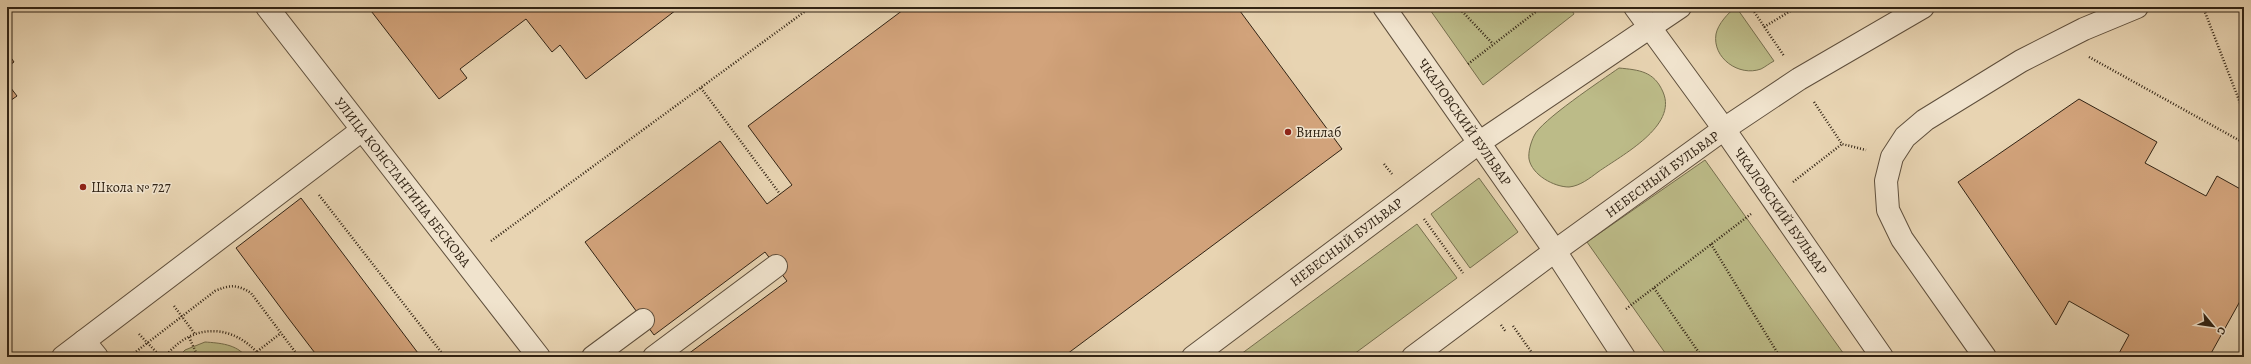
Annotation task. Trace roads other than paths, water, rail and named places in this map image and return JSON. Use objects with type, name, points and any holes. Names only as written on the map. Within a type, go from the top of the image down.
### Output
[{"type":"street","name":"УЛИЦА КОНСТАНТИНА БЕСКОВА","points":[[267,7],[539,357]]},
{"type":"street","name":"ЧКАЛОВСКИЙ БУЛЬВАР","points":[[1384,7],[1555,251],[1603,327],[1624,357]]},
{"type":"street","name":"ЧКАЛОВСКИЙ БУЛЬВАР","points":[[1635,7],[1724,129],[1882,357]]},
{"type":"street","name":"НЕБЕСНЫЙ БУЛЬВАР","points":[[1193,357],[1480,142],[1680,7]]},
{"type":"street","name":"НЕБЕСНЫЙ БУЛЬВАР","points":[[1413,357],[1555,251],[1724,129],[1799,79],[1923,7]]},
{"type":"street","points":[[1985,357],[1902,239],[1888,210],[1886,180],[1892,157],[1905,137],[1925,120],[2022,61],[2061,41],[2137,7]]},
{"type":"street","points":[[63,357],[91,349],[122,312],[362,130]]},
{"type":"street","points":[[654,357],[776,266]]},
{"type":"street","points":[[593,357],[643,320]]},
{"type":"place","name":"Винлаб","points":[[1288,132]]},
{"type":"place","name":"Школа № 727","points":[[83,187]]}]
